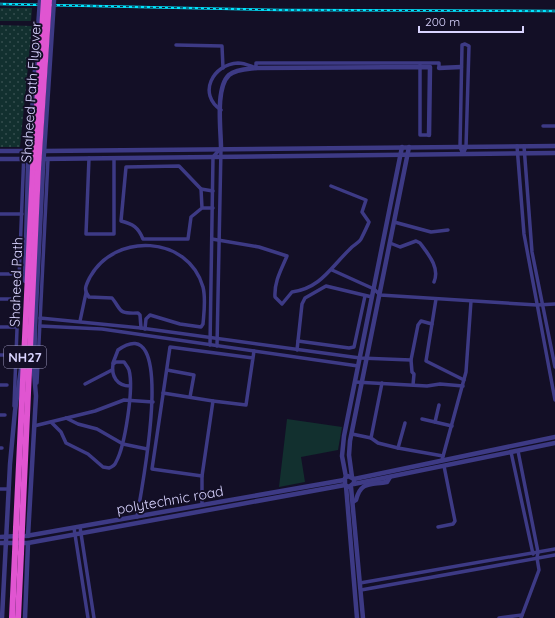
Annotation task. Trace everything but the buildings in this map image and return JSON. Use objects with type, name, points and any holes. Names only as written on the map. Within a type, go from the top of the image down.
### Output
[{"type":"highway","name":"Shaheed Path Flyover","points":[[35,186],[44,0]]},
{"type":"highway","name":"Shaheed Path Flyover","points":[[36,168],[49,0]]},
{"type":"highway","points":[[35,186],[36,168]]},
{"type":"highway","name":"Shaheed Path","points":[[18,618],[18,553],[24,338],[35,186]]},
{"type":"highway","name":"Shaheed Path","points":[[19,528],[32,360],[35,186]]},
{"type":"highway","name":"Shaheed Path","points":[[12,618],[18,553]]},
{"type":"street","points":[[36,396],[32,360],[37,268],[36,168],[40,0]]},
{"type":"street","points":[[2,618],[10,464],[24,338],[36,168],[54,0]]},
{"type":"street","points":[[465,44],[469,46],[466,147],[464,154],[460,147],[462,45],[465,44]]},
{"type":"street","points":[[176,45],[222,46],[222,68]]},
{"type":"street","points":[[221,110],[213,105],[208,92],[213,77],[222,68],[237,63],[245,63],[256,68]]},
{"type":"street","points":[[256,68],[256,63],[439,63],[439,68],[461,67]]},
{"type":"street","points":[[216,346],[221,110],[224,82],[230,74],[239,70],[256,68],[430,67],[429,135],[420,135],[420,63]]},
{"type":"street","points":[[543,126],[555,126]]},
{"type":"street","points":[[517,146],[524,234],[555,400]]},
{"type":"street","points":[[524,146],[529,231],[555,367]]},
{"type":"street","points":[[0,151],[555,146]]},
{"type":"street","points":[[363,618],[353,502],[349,486],[345,479],[342,449],[402,147]]},
{"type":"street","points":[[357,618],[349,486],[353,478],[349,455],[409,147]]},
{"type":"street","points":[[210,345],[213,157],[221,148]]},
{"type":"street","points":[[99,150],[99,158]]},
{"type":"street","points":[[15,411],[15,369],[24,151]]},
{"type":"street","points":[[0,159],[555,153]]},
{"type":"street","points":[[89,158],[86,234],[114,234],[114,158]]},
{"type":"street","points":[[28,536],[30,465],[36,396],[48,159]]},
{"type":"street","points":[[213,191],[201,189],[179,166],[126,167],[121,221],[134,224],[140,230],[143,239],[188,239],[191,217],[202,208],[213,208]]},
{"type":"street","points":[[212,239],[259,247],[287,256],[277,279],[274,291],[275,297],[282,304],[292,292],[302,291],[313,285],[332,270],[350,248],[361,240],[369,222],[362,212],[366,200],[331,186]]},
{"type":"street","points":[[201,189],[202,208]]},
{"type":"street","points":[[0,214],[22,214]]},
{"type":"street","points":[[394,222],[432,232],[448,230]]},
{"type":"street","points":[[390,243],[400,248],[416,242],[420,243],[435,266],[437,274],[434,282]]},
{"type":"street","points":[[80,321],[86,293],[85,287],[96,266],[121,249],[131,246],[149,246],[168,249],[184,256],[198,274],[203,288],[203,324],[201,327],[191,326],[150,315],[146,319],[143,328]]},
{"type":"street","points":[[332,270],[374,289],[380,295],[537,305],[555,304]]},
{"type":"street","points":[[0,274],[19,274]]},
{"type":"street","points":[[297,350],[302,304],[305,298],[326,286],[372,298]]},
{"type":"street","points":[[86,293],[89,297],[112,298],[120,310],[126,313],[138,313],[143,328]]},
{"type":"street","points":[[298,340],[349,348],[354,347],[365,296]]},
{"type":"street","points":[[0,299],[18,299]]},
{"type":"street","points":[[436,299],[426,361],[464,380]]},
{"type":"street","points":[[352,434],[370,438],[378,443],[443,458],[463,386],[471,301]]},
{"type":"street","points":[[40,318],[143,328],[360,358],[368,357],[411,360]]},
{"type":"street","points":[[412,385],[414,374],[412,372],[411,360],[418,325],[421,321],[432,324]]},
{"type":"street","points":[[40,326],[102,329],[358,366]]},
{"type":"street","points":[[0,327],[17,327]]},
{"type":"street","points":[[171,339],[152,469],[202,476]]},
{"type":"street","points":[[130,386],[119,384],[113,376],[112,370],[114,356],[124,346],[139,344],[145,349],[150,365],[153,402],[137,517]]},
{"type":"street","points":[[170,347],[253,358]]},
{"type":"street","points":[[163,393],[246,405],[254,351]]},
{"type":"street","points":[[0,356],[9,355]]},
{"type":"street","points":[[51,422],[61,432],[66,443],[88,454],[106,468],[116,463],[123,444],[130,386],[128,367],[119,361],[113,364]]},
{"type":"street","points":[[15,369],[21,369]]},
{"type":"street","points":[[85,384],[112,370]]},
{"type":"street","points":[[167,370],[194,375],[190,397]]},
{"type":"street","points":[[355,382],[427,386],[440,384],[463,386]]},
{"type":"street","points":[[370,438],[382,383]]},
{"type":"street","points":[[0,385],[7,385]]},
{"type":"street","points":[[34,426],[95,411],[124,400],[153,402]]},
{"type":"street","points":[[202,505],[202,476],[213,401]]},
{"type":"street","points":[[435,422],[438,405]]},
{"type":"street","points":[[65,418],[78,424],[97,429],[123,444],[147,449]]},
{"type":"street","points":[[422,419],[452,426]]},
{"type":"street","points":[[398,448],[405,423]]},
{"type":"street","name":"polytechnic road","points":[[0,538],[28,536],[353,478],[443,458],[555,437]]},
{"type":"street","points":[[0,544],[28,543],[349,486],[555,443]]},
{"type":"street","points":[[488,450],[489,457]]},
{"type":"street","points":[[499,618],[521,616],[539,570],[537,558],[538,552],[518,451]]},
{"type":"street","points":[[511,452],[532,552],[537,558]]},
{"type":"street","points":[[10,464],[17,464]]},
{"type":"street","points":[[438,527],[452,524],[455,521],[444,466]]},
{"type":"street","points":[[353,502],[356,500],[361,487],[387,482],[390,477]]},
{"type":"street","points":[[0,489],[9,489]]},
{"type":"street","points":[[126,518],[128,525]]},
{"type":"street","points":[[80,527],[94,618]]},
{"type":"street","points":[[74,528],[88,618]]},
{"type":"street","points":[[25,618],[28,543]]},
{"type":"street","points":[[360,583],[555,549]]},
{"type":"street","points":[[361,590],[555,555]]},
{"type":"green space","points":[[0,8],[32,8],[31,21],[0,21]]},
{"type":"green space","points":[[0,25],[32,26],[20,147],[0,147]]},
{"type":"green space","points":[[287,419],[342,427],[338,450],[301,457],[305,482],[279,487]]},
{"type":"railway","points":[[0,4],[280,10],[555,11]]}]
